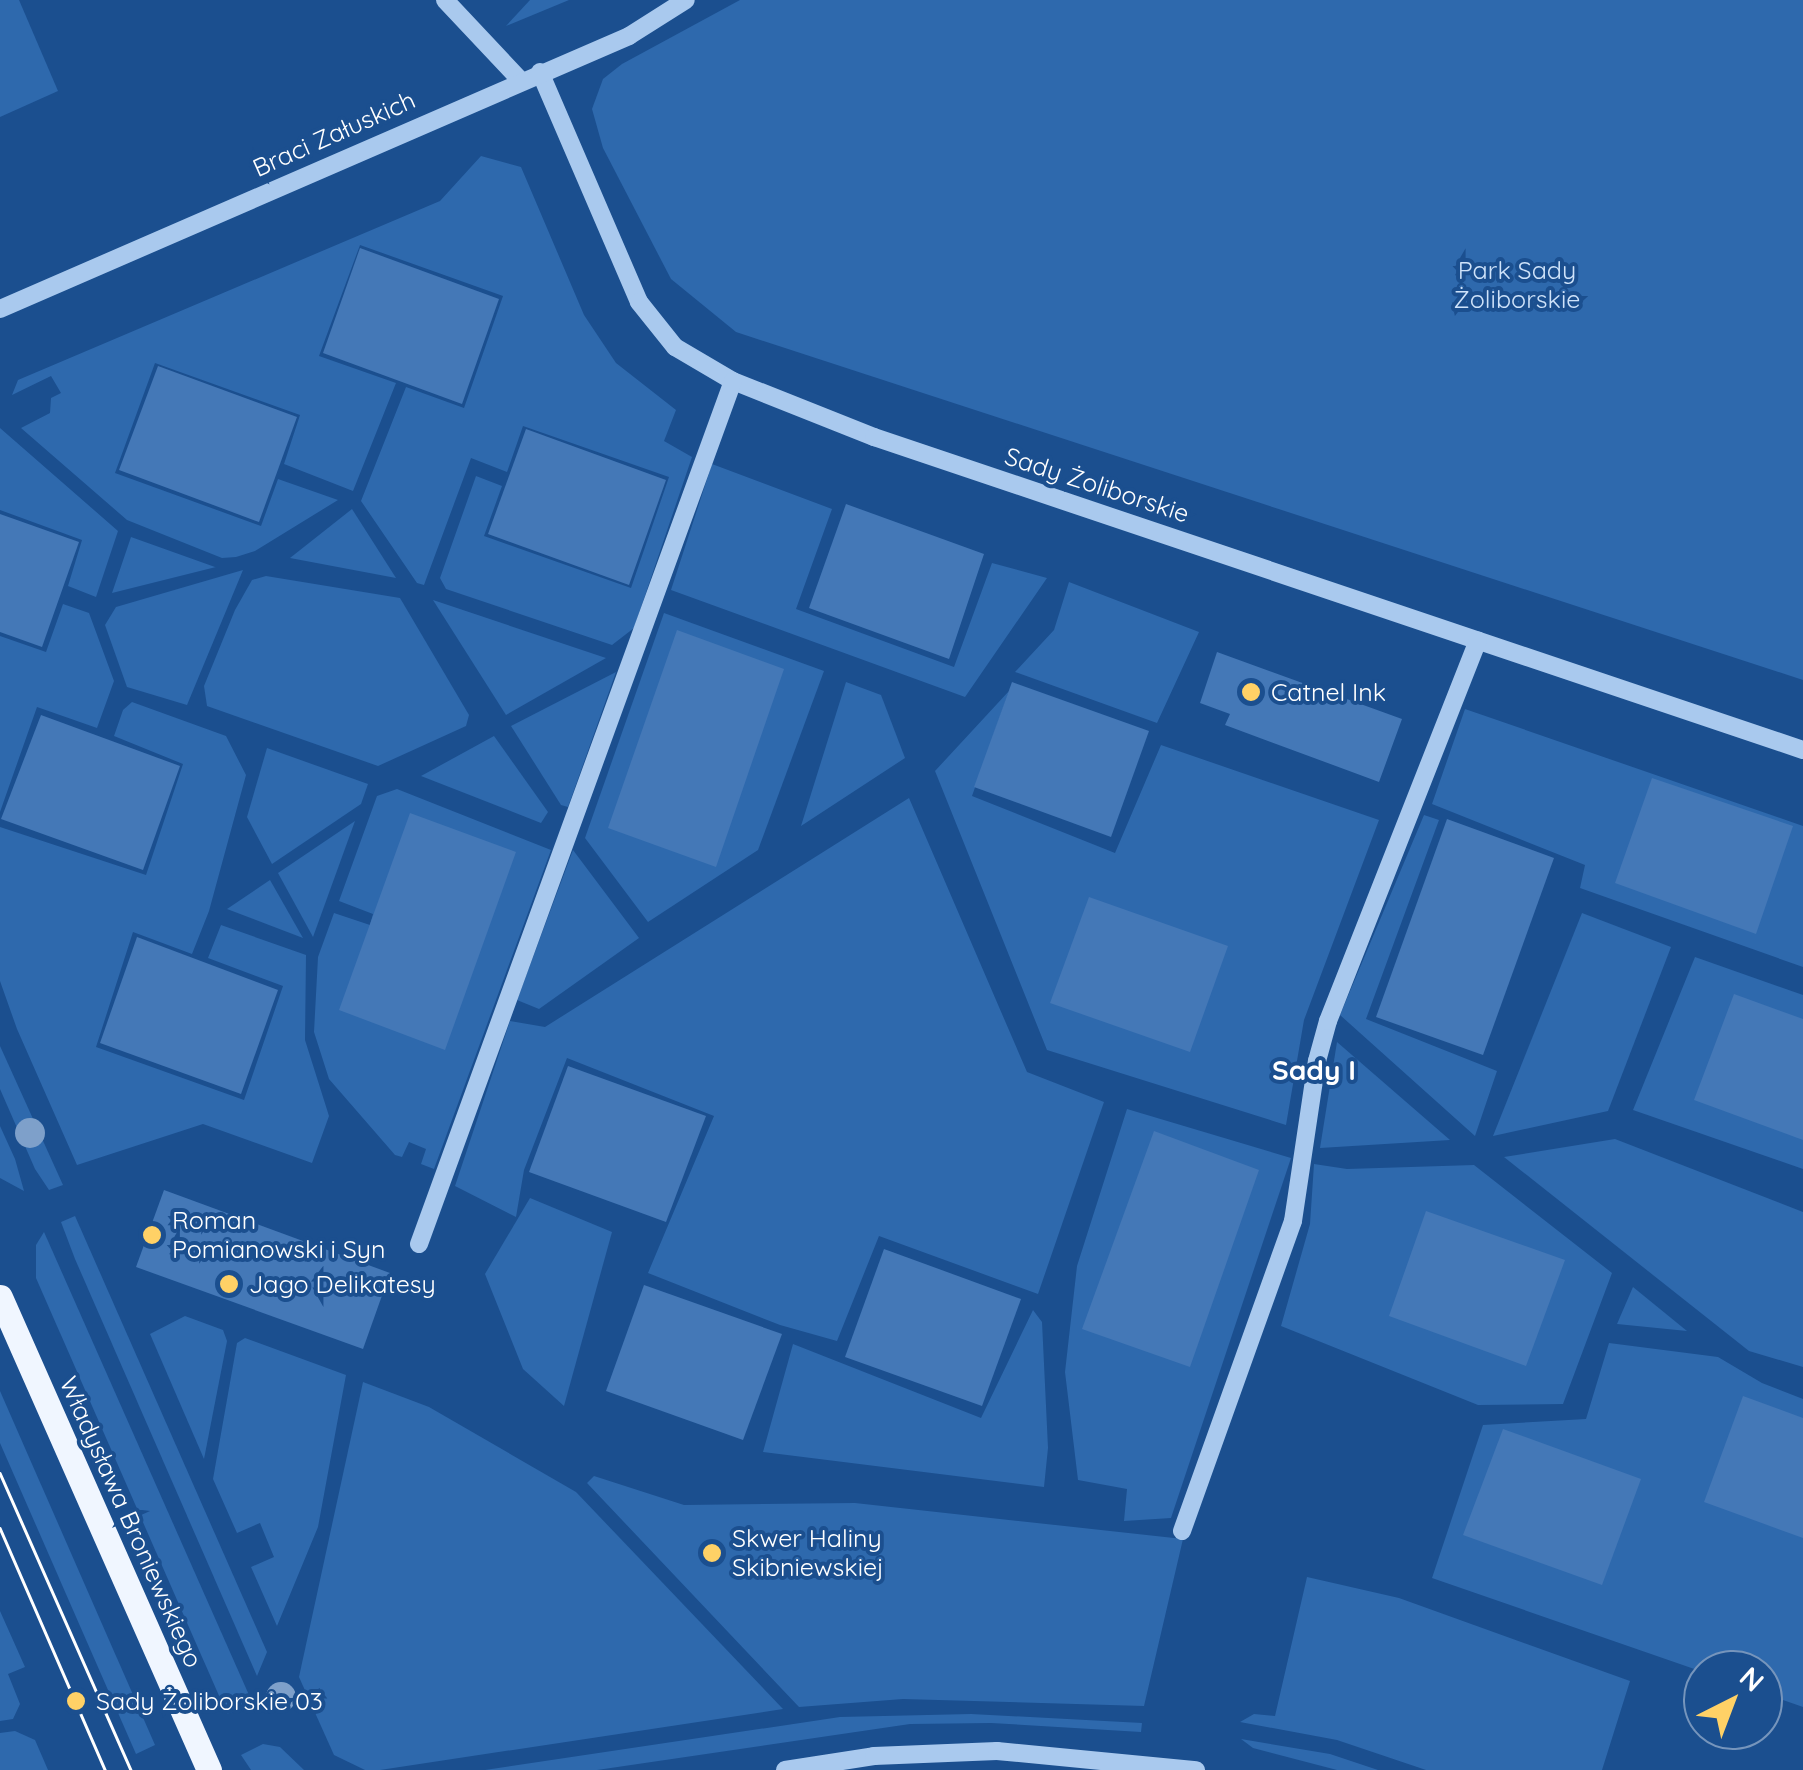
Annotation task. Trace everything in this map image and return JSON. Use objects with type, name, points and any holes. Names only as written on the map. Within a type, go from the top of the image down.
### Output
[{"type":"main road","name":"Władysława Broniewskiego","points":[[0,1297],[208,1770]]},
{"type":"street","points":[[445,0],[521,81]]},
{"type":"street","name":"Braci Załuskich","points":[[0,309],[629,36],[686,0]]},
{"type":"street","name":"Sady Żoliborskie","points":[[540,72],[640,302],[675,347],[733,381],[874,437],[1803,750]]},
{"type":"street","points":[[419,1244],[733,381]]},
{"type":"street","points":[[1182,1531],[1293,1220],[1328,1021],[1478,640]]},
{"type":"street","points":[[786,1770],[874,1756],[997,1752],[1102,1758],[1196,1770]]},
{"type":"green space","points":[[0,0],[19,0],[58,91],[0,117]]},
{"type":"green space","points":[[530,0],[569,0],[506,26]]},
{"type":"green space","name":"Park Sady Żoliborskie","points":[[740,0],[1803,0],[1803,680],[736,332],[671,279],[603,148],[592,109],[603,79],[622,64]]},
{"type":"green space","points":[[481,156],[521,167],[584,315],[616,363],[676,410],[664,441],[692,457],[634,628],[612,645],[446,589],[440,578],[476,476],[502,486],[484,536],[631,588],[669,477],[523,426],[507,472],[471,458],[424,585],[417,583],[361,501],[406,387],[464,408],[503,296],[360,245],[319,356],[396,383],[353,491],[284,464],[300,415],[155,363],[115,473],[261,526],[278,479],[338,500],[255,551],[236,557],[222,558],[127,520],[21,428],[50,413],[51,398],[61,393],[51,376],[12,395],[18,380],[440,201]]},
{"type":"green space","points":[[0,428],[118,531],[96,597],[68,586],[82,540],[0,510]]},
{"type":"green space","points":[[712,464],[832,509],[796,609],[954,667],[992,563],[1047,578],[965,697],[671,590]]},
{"type":"green space","points":[[352,509],[396,578],[290,558]]},
{"type":"green space","points":[[131,537],[215,567],[216,567],[112,593]]},
{"type":"green space","points":[[243,570],[187,705],[127,687],[105,625],[116,607]]},
{"type":"green space","points":[[266,576],[400,598],[469,715],[466,726],[378,766],[207,706],[204,686],[235,610],[252,580]]},
{"type":"green space","points":[[1069,582],[1199,632],[1157,723],[1015,672],[1054,630]]},
{"type":"green space","points":[[433,600],[606,658],[506,715]]},
{"type":"green space","points":[[63,604],[89,613],[114,681],[97,728],[37,707],[0,812],[0,636],[46,652]]},
{"type":"green space","points":[[664,613],[824,671],[758,850],[648,922],[585,838]]},
{"type":"green space","points":[[616,672],[568,807],[561,805],[511,726]]},
{"type":"green space","points":[[846,682],[881,695],[905,758],[801,826]]},
{"type":"green space","points":[[1009,691],[972,796],[1115,853],[1161,745],[1379,820],[1304,1020],[1286,1125],[1047,1050],[935,771]]},
{"type":"green space","points":[[132,702],[226,736],[246,775],[209,911],[192,954],[133,932],[96,1047],[244,1100],[283,986],[208,958],[221,925],[306,955],[305,1040],[329,1116],[312,1163],[203,1124],[77,1165],[17,1029],[0,981],[0,827],[146,875],[183,764],[114,736],[123,710]]},
{"type":"green space","points":[[1465,709],[1803,826],[1803,967],[1580,888],[1585,865],[1432,804]]},
{"type":"green space","points":[[494,736],[548,812],[541,823],[421,776]]},
{"type":"green space","points":[[267,748],[368,784],[361,804],[272,864],[247,817]]},
{"type":"green space","points":[[397,789],[551,850],[434,1169],[421,1164],[426,1149],[409,1142],[402,1157],[395,1155],[329,1079],[314,1032],[318,957],[334,913],[370,925],[373,914],[339,901],[377,796]]},
{"type":"green space","points":[[909,798],[1027,1072],[1104,1102],[1038,1294],[879,1236],[837,1341],[780,1325],[648,1273],[714,1116],[567,1058],[524,1170],[516,1217],[455,1186],[510,1021],[545,1027]]},
{"type":"green space","points":[[1424,815],[1439,820],[1366,1019],[1497,1071],[1475,1136],[1340,1015]]},
{"type":"green space","points":[[355,821],[313,937],[278,873]]},
{"type":"green space","points":[[573,850],[639,938],[539,1009],[517,1000]]},
{"type":"green space","points":[[270,880],[303,938],[227,909]]},
{"type":"green space","points":[[1582,913],[1671,947],[1608,1111],[1493,1136]]},
{"type":"green space","points":[[1695,957],[1803,995],[1803,1169],[1633,1110]]},
{"type":"green space","points":[[1337,1042],[1450,1140],[1320,1148]]},
{"type":"green space","points":[[0,1046],[63,1185],[49,1190],[35,1169],[0,1089]]},
{"type":"green space","points":[[1127,1109],[1291,1158],[1171,1518],[1124,1521],[1127,1489],[1078,1480],[1065,1372],[1077,1266]]},
{"type":"green space","points":[[0,1126],[15,1159],[24,1191],[0,1178]]},
{"type":"green space","points":[[1615,1139],[1803,1212],[1803,1367],[1749,1351],[1504,1157]]},
{"type":"green space","points":[[1314,1164],[1347,1169],[1474,1165],[1612,1273],[1563,1404],[1478,1405],[1281,1326],[1310,1224]]},
{"type":"green space","points":[[530,1198],[612,1232],[564,1406],[523,1369],[485,1274]]},
{"type":"green space","points":[[75,1216],[267,1652],[257,1676],[75,1259],[61,1222]]},
{"type":"green space","points":[[44,1232],[249,1695],[244,1707],[227,1714],[36,1278],[36,1245]]},
{"type":"green space","points":[[1633,1287],[1687,1331],[1617,1324]]},
{"type":"green space","points":[[1033,1310],[1042,1322],[1048,1448],[1044,1487],[763,1452],[793,1344],[981,1418]]},
{"type":"green space","points":[[185,1316],[223,1330],[227,1341],[204,1459],[150,1334]]},
{"type":"green space","points":[[245,1338],[346,1375],[318,1527],[277,1626],[251,1567],[274,1557],[260,1523],[237,1533],[213,1479],[237,1343]]},
{"type":"green space","points":[[1609,1343],[1718,1357],[1762,1383],[1803,1399],[1803,1707],[1783,1700],[1783,1650],[1683,1650],[1683,1665],[1432,1578],[1483,1425],[1586,1419]]},
{"type":"green space","points":[[363,1382],[429,1407],[576,1492],[783,1709],[380,1770],[365,1770],[334,1755],[299,1677]]},
{"type":"green space","points":[[0,1391],[155,1745],[136,1754],[0,1443]]},
{"type":"green space","points":[[594,1476],[684,1505],[855,1503],[1183,1539],[1144,1706],[903,1699],[799,1707],[587,1483]]},
{"type":"green space","points":[[1307,1577],[1399,1598],[1630,1681],[1602,1770],[1426,1770],[1337,1740],[1240,1722],[1254,1714],[1275,1716]]},
{"type":"green space","points":[[0,1611],[25,1667],[8,1674],[20,1704],[13,1719],[0,1721]]},
{"type":"green space","points":[[971,1714],[1142,1723],[1141,1732],[991,1723],[910,1724],[597,1770],[485,1770],[840,1717]]},
{"type":"green space","points":[[15,1731],[35,1740],[48,1770],[0,1770],[0,1733]]},
{"type":"green space","points":[[1241,1739],[1330,1754],[1378,1770],[1337,1770],[1253,1748]]},
{"type":"green space","points":[[263,1744],[280,1747],[304,1770],[251,1770],[241,1755]]},
{"type":"building","points":[[360,248],[499,299],[462,404],[323,353]]},
{"type":"building","points":[[158,366],[297,417],[259,522],[119,470]]},
{"type":"building","points":[[526,429],[666,480],[629,585],[488,534]]},
{"type":"building","points":[[846,504],[984,554],[949,659],[809,608]]},
{"type":"building","points":[[0,514],[79,542],[42,647],[0,632]]},
{"type":"building","points":[[677,630],[784,669],[716,867],[608,828]]},
{"type":"building","points":[[1217,652],[1402,719],[1379,782],[1225,725],[1230,714],[1200,703]]},
{"type":"building","points":[[1012,682],[1149,731],[1111,837],[974,787]]},
{"type":"building","points":[[41,715],[180,766],[143,870],[1,819]]},
{"type":"building","points":[[1652,778],[1793,826],[1756,934],[1615,883]]},
{"type":"building","points":[[410,813],[516,852],[445,1050],[339,1010]]},
{"type":"building","points":[[1447,819],[1554,858],[1483,1055],[1376,1017]]},
{"type":"building","points":[[1089,897],[1228,946],[1190,1052],[1050,1003]]},
{"type":"building","points":[[137,937],[278,990],[241,1094],[100,1043]]},
{"type":"building","points":[[1734,994],[1803,1019],[1803,1140],[1694,1100]]},
{"type":"building","points":[[568,1066],[706,1116],[666,1222],[529,1172]]},
{"type":"building","points":[[1154,1131],[1259,1170],[1190,1367],[1082,1329]]},
{"type":"building","points":[[164,1190],[390,1273],[363,1349],[136,1267]]},
{"type":"building","points":[[1426,1211],[1565,1260],[1526,1366],[1389,1316]]},
{"type":"building","points":[[884,1249],[1021,1299],[982,1406],[845,1357]]},
{"type":"building","points":[[644,1285],[782,1334],[743,1440],[606,1391]]},
{"type":"building","points":[[1743,1396],[1803,1418],[1803,1538],[1704,1502]]},
{"type":"building","points":[[1503,1429],[1641,1479],[1602,1585],[1463,1535]]},
{"type":"tram line","points":[[0,1473],[131,1770]]},
{"type":"tram line","points":[[0,1528],[105,1770]]},
{"type":"place","name":"Catnel Ink","points":[[1251,692]]},
{"type":"place","name":"Roman Pomianowski i Syn","points":[[152,1235]]},
{"type":"place","name":"Jago Delikatesy","points":[[229,1284]]},
{"type":"place","name":"Skwer Haliny Skibniewskiej","points":[[712,1553]]},
{"type":"place","name":"Sady Żoliborskie 03","points":[[76,1701]]},
{"type":"district","name":"Sady I","points":[[1314,1070]]}]
